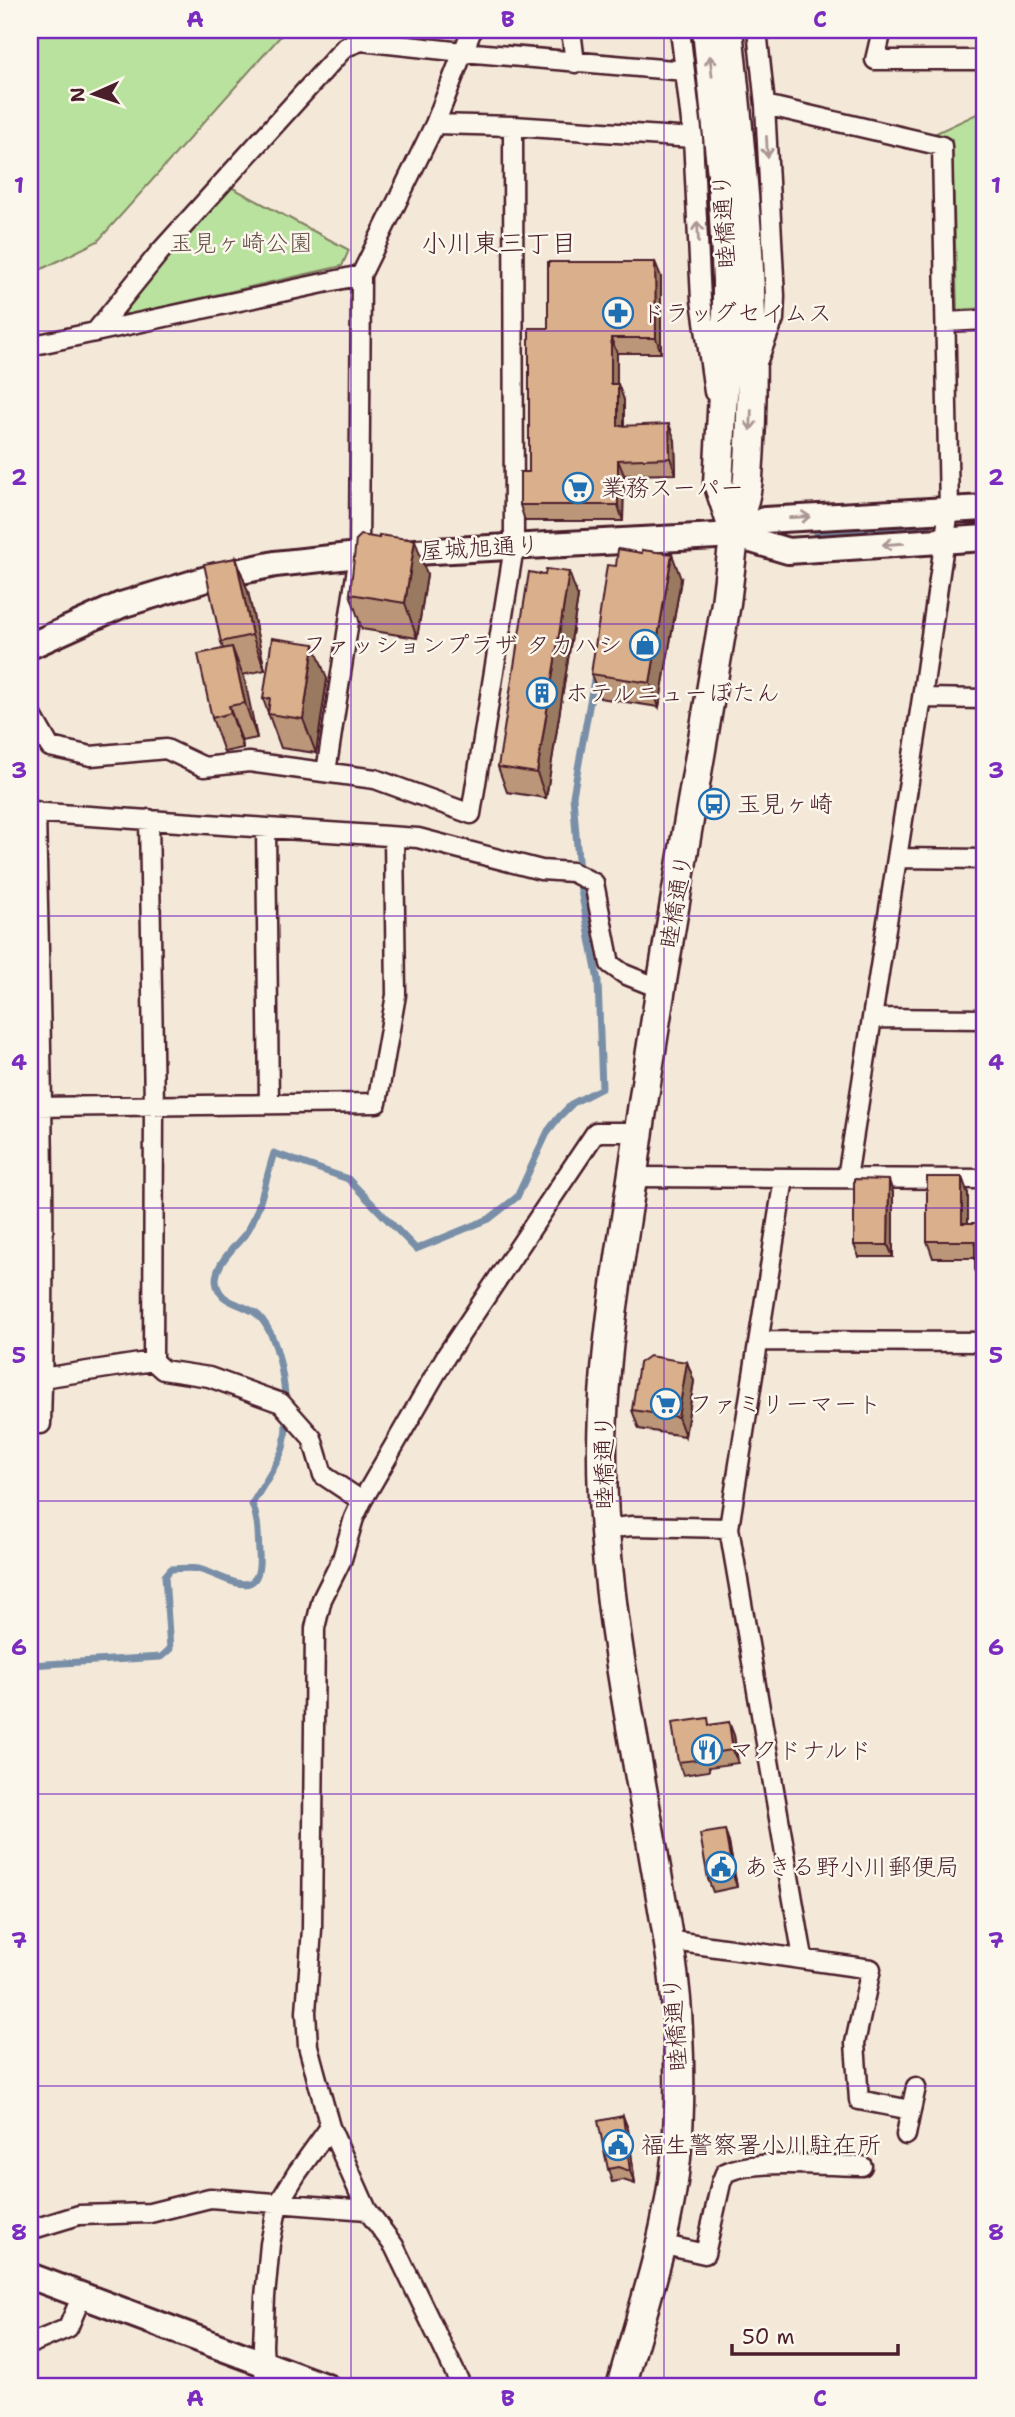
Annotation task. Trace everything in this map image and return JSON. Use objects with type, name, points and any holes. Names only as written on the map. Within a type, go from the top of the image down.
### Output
[{"type":"main road","name":"睦橋通り","points":[[621,2387],[660,2244],[676,2160],[679,2105],[678,2028],[667,1940],[610,1594],[604,1528],[602,1446],[606,1366],[612,1307],[660,989],[726,603],[735,535],[748,481],[752,375],[722,175],[707,30]]},
{"type":"main road","name":"睦橋通り","points":[[729,30],[743,169],[738,279],[727,324],[718,483],[735,535]]},
{"type":"street","points":[[326,772],[359,555],[361,275],[435,124],[472,30]]},
{"type":"street","points":[[571,30],[575,63]]},
{"type":"street","points":[[680,30],[693,138],[701,300],[720,430]]},
{"type":"street","points":[[752,375],[768,340],[774,319],[775,296],[765,105],[757,30]]},
{"type":"street","points":[[882,30],[875,60],[985,60]]},
{"type":"street","points":[[96,331],[159,253],[345,47],[361,41],[575,63],[685,71]]},
{"type":"street","points":[[765,105],[943,146],[949,510],[847,1178]]},
{"type":"street","points":[[435,124],[513,126],[693,138]]},
{"type":"street","points":[[30,712],[50,747],[91,756],[166,749],[204,767],[249,762],[374,779],[471,814],[514,547],[513,126]]},
{"type":"street","points":[[30,346],[361,275]]},
{"type":"street","points":[[946,322],[985,320]]},
{"type":"street","name":"屋城旭通り","points":[[735,535],[764,520],[985,508]]},
{"type":"street","name":"屋城旭通り","points":[[30,646],[121,605],[202,580],[275,564],[359,555],[735,535],[788,551],[985,538]]},
{"type":"street","points":[[922,698],[985,699]]},
{"type":"street","points":[[30,1424],[41,1424],[42,1378],[33,812],[418,838],[541,870],[578,874],[594,883],[610,964],[624,974],[660,989]]},
{"type":"street","points":[[149,820],[154,1105],[153,1361],[163,1370],[209,1377],[281,1403],[312,1438],[323,1475],[362,1501]]},
{"type":"street","points":[[266,828],[269,1104]]},
{"type":"street","points":[[36,1107],[377,1103],[396,995],[394,837]]},
{"type":"street","points":[[897,858],[985,859]]},
{"type":"street","points":[[872,1018],[985,1019]]},
{"type":"street","points":[[462,2387],[394,2246],[367,2210],[330,2127],[308,2046],[306,2012],[312,1929],[315,1629],[322,1599],[342,1559],[362,1501],[446,1356],[596,1132],[638,1132]]},
{"type":"street","points":[[632,1177],[985,1179]]},
{"type":"street","points":[[784,1178],[729,1528],[803,1958]]},
{"type":"street","points":[[759,1341],[985,1342]]},
{"type":"street","points":[[42,1378],[153,1361]]},
{"type":"street","points":[[604,1528],[729,1528]]},
{"type":"street","points":[[667,1940],[871,1969],[855,2043],[859,2100],[911,2110]]},
{"type":"street","points":[[906,2134],[916,2087]]},
{"type":"street","points":[[265,2375],[265,2297],[270,2244],[278,2204],[330,2127]]},
{"type":"street","points":[[660,2244],[705,2254],[721,2183],[725,2173],[736,2167],[862,2166]]},
{"type":"street","points":[[30,2230],[79,2215],[150,2213],[210,2198],[367,2210]]},
{"type":"street","points":[[30,2276],[82,2295],[265,2375],[327,2387]]},
{"type":"street","points":[[30,2344],[68,2328],[82,2295]]},
{"type":"green space","points":[[30,30],[286,30],[98,241],[30,275]]},
{"type":"green space","points":[[985,110],[985,308],[957,310],[952,139],[934,134]]},
{"type":"green space","name":"玉見ヶ崎公園","points":[[231,187],[349,250],[342,266],[127,315],[120,305]]},
{"type":"building","points":[[548,262],[655,262],[656,338],[611,338],[611,384],[618,384],[618,426],[669,424],[670,458],[618,460],[618,505],[520,505],[520,472],[529,472],[529,328],[548,328]]},
{"type":"building","points":[[361,535],[415,540],[405,603],[350,594],[356,540]]},
{"type":"building","points":[[618,549],[672,554],[650,683],[591,674],[607,565],[616,566]]},
{"type":"building","points":[[236,558],[252,635],[221,642],[204,564]]},
{"type":"building","points":[[546,569],[569,572],[537,773],[498,767],[529,572],[545,575]]},
{"type":"building","points":[[272,638],[314,644],[303,719],[268,714],[270,698],[263,699]]},
{"type":"building","points":[[232,647],[245,703],[229,706],[231,713],[212,718],[198,654]]},
{"type":"building","points":[[927,1177],[962,1177],[962,1223],[985,1223],[985,1269],[975,1269],[975,1241],[927,1241]]},
{"type":"building","points":[[854,1179],[889,1180],[888,1245],[854,1245]]},
{"type":"building","points":[[649,1356],[687,1362],[678,1417],[632,1410],[639,1363]]},
{"type":"building","points":[[708,1718],[709,1725],[729,1722],[733,1750],[704,1754],[705,1759],[678,1762],[672,1723]]},
{"type":"building","name":"あきる野小川郵便局","points":[[725,1830],[733,1875],[708,1879],[700,1834]]},
{"type":"building","name":"福生警察署小川駐在所","points":[[623,2116],[630,2171],[618,2167],[608,2169],[598,2121]]},
{"type":"waterway","points":[[970,524],[985,523]]},
{"type":"waterway","points":[[816,531],[928,525]]},
{"type":"waterway","points":[[30,1665],[161,1657],[170,1649],[165,1576],[171,1569],[198,1569],[240,1584],[255,1579],[259,1569],[259,1553],[257,1522],[252,1504],[284,1444],[286,1414],[283,1377],[267,1327],[254,1312],[224,1297],[216,1279],[217,1272],[230,1251],[251,1225],[274,1153],[348,1179],[416,1249],[489,1219],[517,1197],[548,1131],[573,1103],[602,1088],[598,981],[580,885],[573,796],[595,674]]},
{"type":"place","name":"ドラッグセイムス","points":[[618,313]]},
{"type":"place","name":"業務スーパー","points":[[578,488]]},
{"type":"place","name":"ファッションプラザ タカハシ","points":[[645,645]]},
{"type":"place","name":"ホテルニューぼたん","points":[[542,693]]},
{"type":"place","name":"玉見ヶ崎","points":[[714,804]]},
{"type":"place","name":"ファミリーマート","points":[[666,1404]]},
{"type":"place","name":"マクドナルド","points":[[707,1750]]},
{"type":"place","name":"あきる野小川郵便局","points":[[721,1867]]},
{"type":"place","name":"福生警察署小川駐在所","points":[[618,2145]]},
{"type":"district","name":"小川東三丁目","points":[[499,243]]}]
